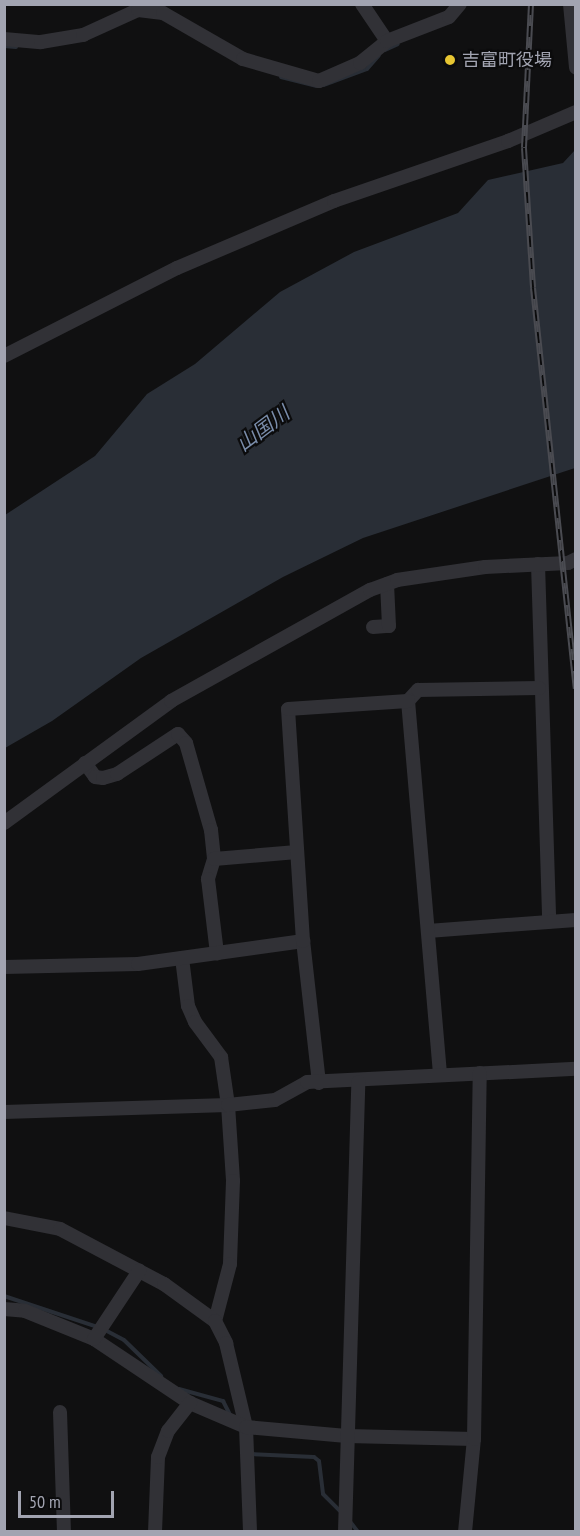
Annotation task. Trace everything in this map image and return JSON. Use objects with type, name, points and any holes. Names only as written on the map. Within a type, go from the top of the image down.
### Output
[{"type":"street","points":[[362,4],[387,41]]},
{"type":"street","points":[[4,39],[41,42],[83,35],[138,10],[163,13],[243,59],[319,81],[360,63],[387,41],[449,17],[460,4]]},
{"type":"street","points":[[570,4],[576,68]]},
{"type":"street","points":[[4,356],[177,268],[334,201],[508,141],[576,112]]},
{"type":"street","points":[[4,823],[171,701],[260,648],[387,584],[485,567],[573,563]]},
{"type":"street","points":[[538,564],[539,688],[549,922]]},
{"type":"street","points":[[373,627],[389,626],[387,584]]},
{"type":"street","points":[[440,1074],[408,702],[418,690],[539,688]]},
{"type":"street","points":[[319,1083],[303,941],[288,709],[408,702]]},
{"type":"street","points":[[85,763],[95,777],[103,778],[117,774],[178,734],[186,743],[211,830],[214,859],[208,879],[217,953]]},
{"type":"street","points":[[214,859],[297,852]]},
{"type":"street","points":[[428,931],[576,920]]},
{"type":"street","points":[[4,967],[138,964],[303,941]]},
{"type":"street","points":[[182,958],[188,1005],[195,1022],[221,1057],[228,1104],[233,1181],[230,1264],[215,1321]]},
{"type":"street","points":[[4,1112],[228,1104],[275,1100],[307,1082],[358,1083],[440,1074],[576,1069]]},
{"type":"street","points":[[465,1532],[474,1439],[480,1072]]},
{"type":"street","points":[[345,1532],[358,1083]]},
{"type":"street","points":[[4,1218],[60,1229],[139,1271],[215,1321],[226,1343],[246,1427],[250,1532]]},
{"type":"street","points":[[94,1340],[139,1271]]},
{"type":"street","points":[[4,1309],[25,1311],[94,1340],[190,1403],[246,1427],[346,1436],[474,1439]]},
{"type":"street","points":[[156,1532],[158,1457],[168,1431],[190,1403]]},
{"type":"street","points":[[60,1412],[64,1532]]},
{"type":"water","name":"山国川","points":[[575,150],[575,468],[363,538],[283,577],[141,658],[52,721],[5,748],[5,515],[95,456],[147,394],[195,364],[280,292],[354,252],[458,213],[488,180],[563,163]]},
{"type":"waterway","points":[[385,50],[398,44]]},
{"type":"waterway","points":[[4,46],[16,47]]},
{"type":"waterway","points":[[324,85],[367,69],[379,55]]},
{"type":"waterway","points":[[281,77],[316,86]]},
{"type":"waterway","points":[[4,1296],[98,1327]]},
{"type":"waterway","points":[[105,1330],[124,1340],[161,1376]]},
{"type":"waterway","points":[[179,1389],[223,1401],[230,1415]]},
{"type":"waterway","points":[[249,1454],[314,1457],[319,1461],[323,1494],[341,1512]]},
{"type":"waterway","points":[[348,1519],[358,1532]]},
{"type":"railway","points":[[531,4],[524,148],[533,288],[576,689]]},
{"type":"place","name":"吉富町役場","points":[[450,60]]}]
